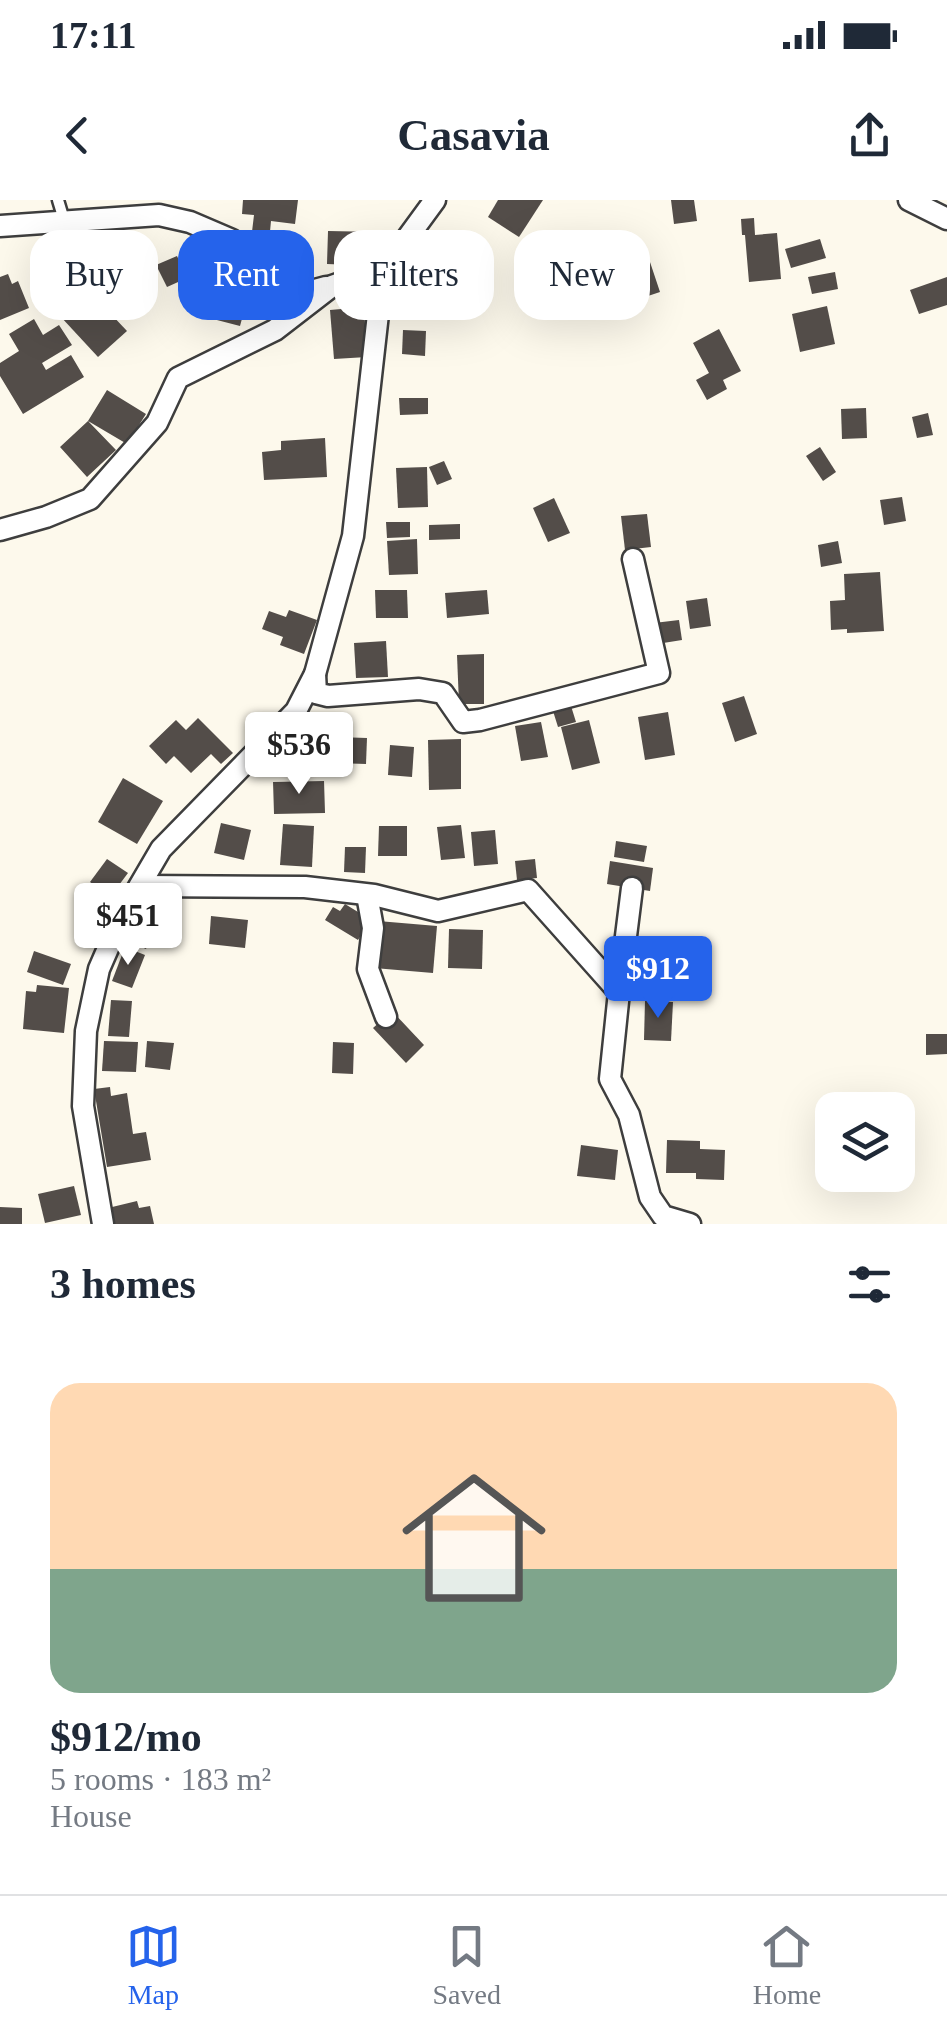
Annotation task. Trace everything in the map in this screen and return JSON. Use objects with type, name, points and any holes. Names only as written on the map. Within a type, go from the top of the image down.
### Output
[{"type":"street","points":[[414,230],[436,200]]},
{"type":"street","points":[[910,200],[944,212]]},
{"type":"street","points":[[0,226],[61,210],[159,214],[232,240],[278,278],[304,293],[332,286]]},
{"type":"street","points":[[0,530],[90,499],[157,423],[178,378],[275,330],[332,286]]},
{"type":"street","points":[[102,1224],[83,1106],[86,1030],[99,968],[160,848],[296,711],[314,674],[353,536],[377,320]]},
{"type":"street","points":[[314,674],[316,693],[328,696],[419,690],[443,693],[462,722],[659,673],[633,559]]},
{"type":"street","points":[[140,886],[305,887],[368,894],[438,910],[528,890],[619,992]]},
{"type":"street","points":[[632,888],[610,1079],[629,1115],[650,1197],[663,1216],[690,1224]]},
{"type":"street","points":[[368,894],[372,928],[368,969],[386,1016]]},
{"type":"building","points":[[243,200],[298,200],[295,224],[271,221],[270,230],[252,230],[254,215],[242,214]]},
{"type":"building","points":[[498,200],[543,200],[524,230],[514,230],[514,234],[488,217]]},
{"type":"building","points":[[671,200],[694,200],[697,221],[674,224]]},
{"type":"building","points":[[754,218],[755,235],[777,233],[781,279],[749,282],[741,219]]},
{"type":"building","points":[[328,231],[334,231],[334,264],[327,264]]},
{"type":"building","points":[[820,239],[826,258],[791,268],[785,249]]},
{"type":"building","points":[[177,256],[178,282],[167,287],[158,264]]},
{"type":"building","points":[[650,262],[660,292],[650,295]]},
{"type":"building","points":[[835,272],[838,289],[812,294],[808,277]]},
{"type":"building","points":[[8,274],[12,284],[18,281],[29,308],[0,320],[0,277]]},
{"type":"building","points":[[947,277],[947,305],[919,314],[910,290]]},
{"type":"building","points":[[827,306],[835,344],[800,352],[792,314]]},
{"type":"building","points":[[330,310],[334,310],[334,320],[365,320],[367,357],[334,359]]},
{"type":"building","points":[[32,320],[43,335],[59,325],[72,345],[42,363],[46,370],[71,355],[84,377],[23,414],[0,376],[0,363],[19,351],[9,334]]},
{"type":"building","points":[[64,320],[117,320],[127,331],[98,357]]},
{"type":"building","points":[[217,320],[242,320],[240,326]]},
{"type":"building","points":[[719,329],[741,371],[723,380],[727,389],[707,400],[696,380],[709,373],[693,343]]},
{"type":"building","points":[[403,330],[426,331],[425,356],[402,354]]},
{"type":"building","points":[[107,390],[146,414],[127,444],[88,421]]},
{"type":"building","points":[[399,398],[428,398],[428,414],[400,415]]},
{"type":"building","points":[[866,408],[867,438],[842,439],[841,409]]},
{"type":"building","points":[[928,413],[933,435],[917,438],[912,417]]},
{"type":"building","points":[[88,421],[116,450],[87,477],[60,447]]},
{"type":"building","points":[[325,438],[327,477],[264,480],[262,452],[281,450],[281,441]]},
{"type":"building","points":[[820,447],[836,472],[823,481],[806,456]]},
{"type":"building","points":[[444,461],[452,479],[437,485],[429,467]]},
{"type":"building","points":[[427,467],[428,507],[398,508],[396,468]]},
{"type":"building","points":[[902,497],[906,521],[884,525],[880,500]]},
{"type":"building","points":[[554,498],[570,533],[548,542],[533,508]]},
{"type":"building","points":[[647,514],[651,547],[625,550],[621,516]]},
{"type":"building","points":[[386,522],[410,522],[410,537],[387,538]]},
{"type":"building","points":[[460,524],[460,539],[429,540],[429,525]]},
{"type":"building","points":[[417,539],[418,574],[389,575],[387,541]]},
{"type":"building","points":[[838,541],[842,563],[821,567],[818,545]]},
{"type":"building","points":[[880,572],[884,631],[831,630],[830,601],[845,600],[844,574]]},
{"type":"building","points":[[375,590],[407,590],[408,618],[376,618]]},
{"type":"building","points":[[487,590],[489,614],[447,618],[445,593]]},
{"type":"building","points":[[707,598],[711,626],[690,629],[686,601]]},
{"type":"building","points":[[289,610],[317,620],[304,654],[280,645],[283,637],[262,629],[269,611],[286,617]]},
{"type":"building","points":[[679,620],[682,640],[657,644],[654,623]]},
{"type":"building","points":[[386,641],[388,677],[356,678],[354,643]]},
{"type":"building","points":[[484,654],[484,704],[459,704],[457,655]]},
{"type":"building","points":[[744,696],[757,734],[735,742],[722,703]]},
{"type":"building","points":[[571,706],[576,722],[558,727],[553,711]]},
{"type":"building","points":[[668,712],[675,755],[645,760],[638,717]]},
{"type":"building","points":[[198,718],[233,753],[221,764],[211,754],[191,773],[174,756],[166,764],[149,746],[176,720],[186,730]]},
{"type":"building","points":[[589,720],[600,763],[572,770],[561,727]]},
{"type":"building","points":[[541,722],[548,757],[521,761],[515,726]]},
{"type":"building","points":[[337,737],[367,738],[366,764],[336,763]]},
{"type":"building","points":[[461,739],[461,789],[429,790],[428,740]]},
{"type":"building","points":[[390,745],[414,747],[412,777],[388,775]]},
{"type":"building","points":[[123,778],[163,801],[137,844],[98,822]]},
{"type":"building","points":[[324,781],[325,813],[274,814],[273,782]]},
{"type":"building","points":[[221,823],[251,830],[244,860],[214,853]]},
{"type":"building","points":[[283,824],[314,826],[312,867],[280,865]]},
{"type":"building","points":[[461,825],[465,858],[441,860],[437,827]]},
{"type":"building","points":[[379,826],[407,826],[407,856],[378,856]]},
{"type":"building","points":[[495,830],[498,864],[474,866],[471,832]]},
{"type":"building","points":[[616,841],[647,846],[644,862],[614,857]]},
{"type":"building","points":[[345,847],[366,847],[365,873],[344,872]]},
{"type":"building","points":[[107,859],[128,873],[110,897],[90,882]]},
{"type":"building","points":[[535,859],[537,878],[517,880],[515,861]]},
{"type":"building","points":[[610,861],[653,868],[650,891],[607,884]]},
{"type":"building","points":[[345,904],[371,920],[358,940],[325,920],[333,907],[340,911]]},
{"type":"building","points":[[140,907],[159,915],[146,949],[127,941]]},
{"type":"building","points":[[211,916],[248,920],[245,948],[209,944]]},
{"type":"building","points":[[378,921],[437,926],[433,973],[374,968]]},
{"type":"building","points":[[449,929],[483,930],[482,969],[448,968]]},
{"type":"building","points":[[125,947],[145,955],[132,988],[112,981]]},
{"type":"building","points":[[34,951],[71,964],[63,985],[27,972]]},
{"type":"building","points":[[37,985],[69,988],[64,1033],[23,1029],[26,991],[36,992]]},
{"type":"building","points":[[111,1000],[132,1001],[129,1037],[108,1036]]},
{"type":"building","points":[[645,1001],[673,1002],[671,1041],[644,1040]]},
{"type":"building","points":[[392,1011],[424,1045],[406,1063],[373,1028]]},
{"type":"building","points":[[926,1034],[947,1034],[947,1054],[926,1055]]},
{"type":"building","points":[[104,1041],[138,1042],[136,1072],[102,1071]]},
{"type":"building","points":[[147,1041],[174,1043],[170,1070],[145,1067]]},
{"type":"building","points":[[333,1042],[354,1043],[353,1074],[332,1073]]},
{"type":"building","points":[[110,1087],[111,1096],[127,1093],[133,1134],[146,1132],[151,1160],[107,1167],[94,1089]]},
{"type":"building","points":[[667,1140],[700,1141],[700,1149],[725,1150],[724,1180],[696,1179],[696,1173],[666,1173]]},
{"type":"building","points":[[581,1145],[618,1150],[615,1180],[577,1176]]},
{"type":"building","points":[[74,1186],[81,1215],[45,1223],[38,1194]]},
{"type":"building","points":[[137,1201],[139,1208],[150,1206],[154,1224],[112,1224],[108,1208]]},
{"type":"building","points":[[0,1207],[22,1208],[22,1224],[0,1224]]}]
